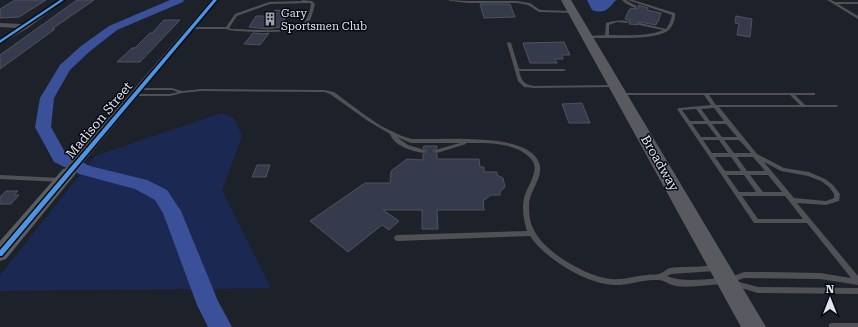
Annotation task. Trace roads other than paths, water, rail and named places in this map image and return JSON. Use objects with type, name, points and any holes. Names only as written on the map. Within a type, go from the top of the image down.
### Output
[{"type":"main road","name":"Broadway","points":[[566,0],[754,327]]},
{"type":"street","points":[[0,42],[62,0]]},
{"type":"street","name":"Madison Street","points":[[0,254],[215,0]]},
{"type":"street","points":[[0,25],[25,26]]},
{"type":"lane","points":[[450,0],[468,2],[517,2],[529,4],[538,11],[573,12]]},
{"type":"lane","points":[[624,0],[636,6]]},
{"type":"lane","points":[[587,37],[652,35],[667,30],[674,17],[674,14],[630,0]]},
{"type":"lane","points":[[830,0],[858,18]]},
{"type":"lane","points":[[192,28],[227,28],[231,30],[288,30],[300,28],[306,23],[313,4],[311,2],[303,1],[274,2],[236,15],[227,28]]},
{"type":"lane","points":[[835,3],[858,4]]},
{"type":"lane","points":[[648,9],[670,12]]},
{"type":"lane","points":[[606,36],[607,24],[617,21],[627,22]]},
{"type":"lane","points":[[640,24],[667,30]]},
{"type":"lane","points":[[509,43],[522,83],[529,87],[705,94],[813,94]]},
{"type":"lane","points":[[517,70],[564,70]]},
{"type":"lane","points":[[136,92],[170,95],[201,90],[324,91],[332,93],[399,137],[411,140],[497,142],[511,144],[524,150],[535,160],[538,169],[536,181],[526,200],[527,216],[531,233],[545,249],[564,264],[610,282],[660,277],[670,271],[744,275],[820,276],[858,281]]},
{"type":"lane","points":[[705,94],[858,281]]},
{"type":"lane","points":[[791,94],[804,106]]},
{"type":"lane","points":[[809,221],[756,221],[679,109],[715,106],[836,106]]},
{"type":"lane","points":[[698,108],[760,194]]},
{"type":"lane","points":[[688,122],[728,122]]},
{"type":"lane","points":[[391,133],[396,140],[409,148],[423,151]]},
{"type":"lane","points":[[700,139],[741,138]]},
{"type":"lane","points":[[437,151],[452,148],[467,142]]},
{"type":"lane","points":[[711,155],[755,155],[783,170],[809,174],[823,180],[832,186],[837,194],[837,199],[826,203],[792,200]]},
{"type":"lane","points":[[723,173],[769,173]]},
{"type":"lane","points":[[0,177],[66,176]]},
{"type":"lane","points":[[737,194],[786,194]]},
{"type":"lane","points":[[397,238],[531,233]]},
{"type":"lane","points":[[660,277],[676,283],[724,274],[758,290],[858,291]]},
{"type":"lane","points":[[833,327],[858,326]]},
{"type":"waterway","points":[[179,0],[113,28],[85,49],[65,68],[47,98],[43,127],[60,158],[85,170],[141,184],[161,195],[172,211],[208,305],[220,327]]},
{"type":"place","name":"Gary Sportsmen Club","points":[[270,19]]}]
